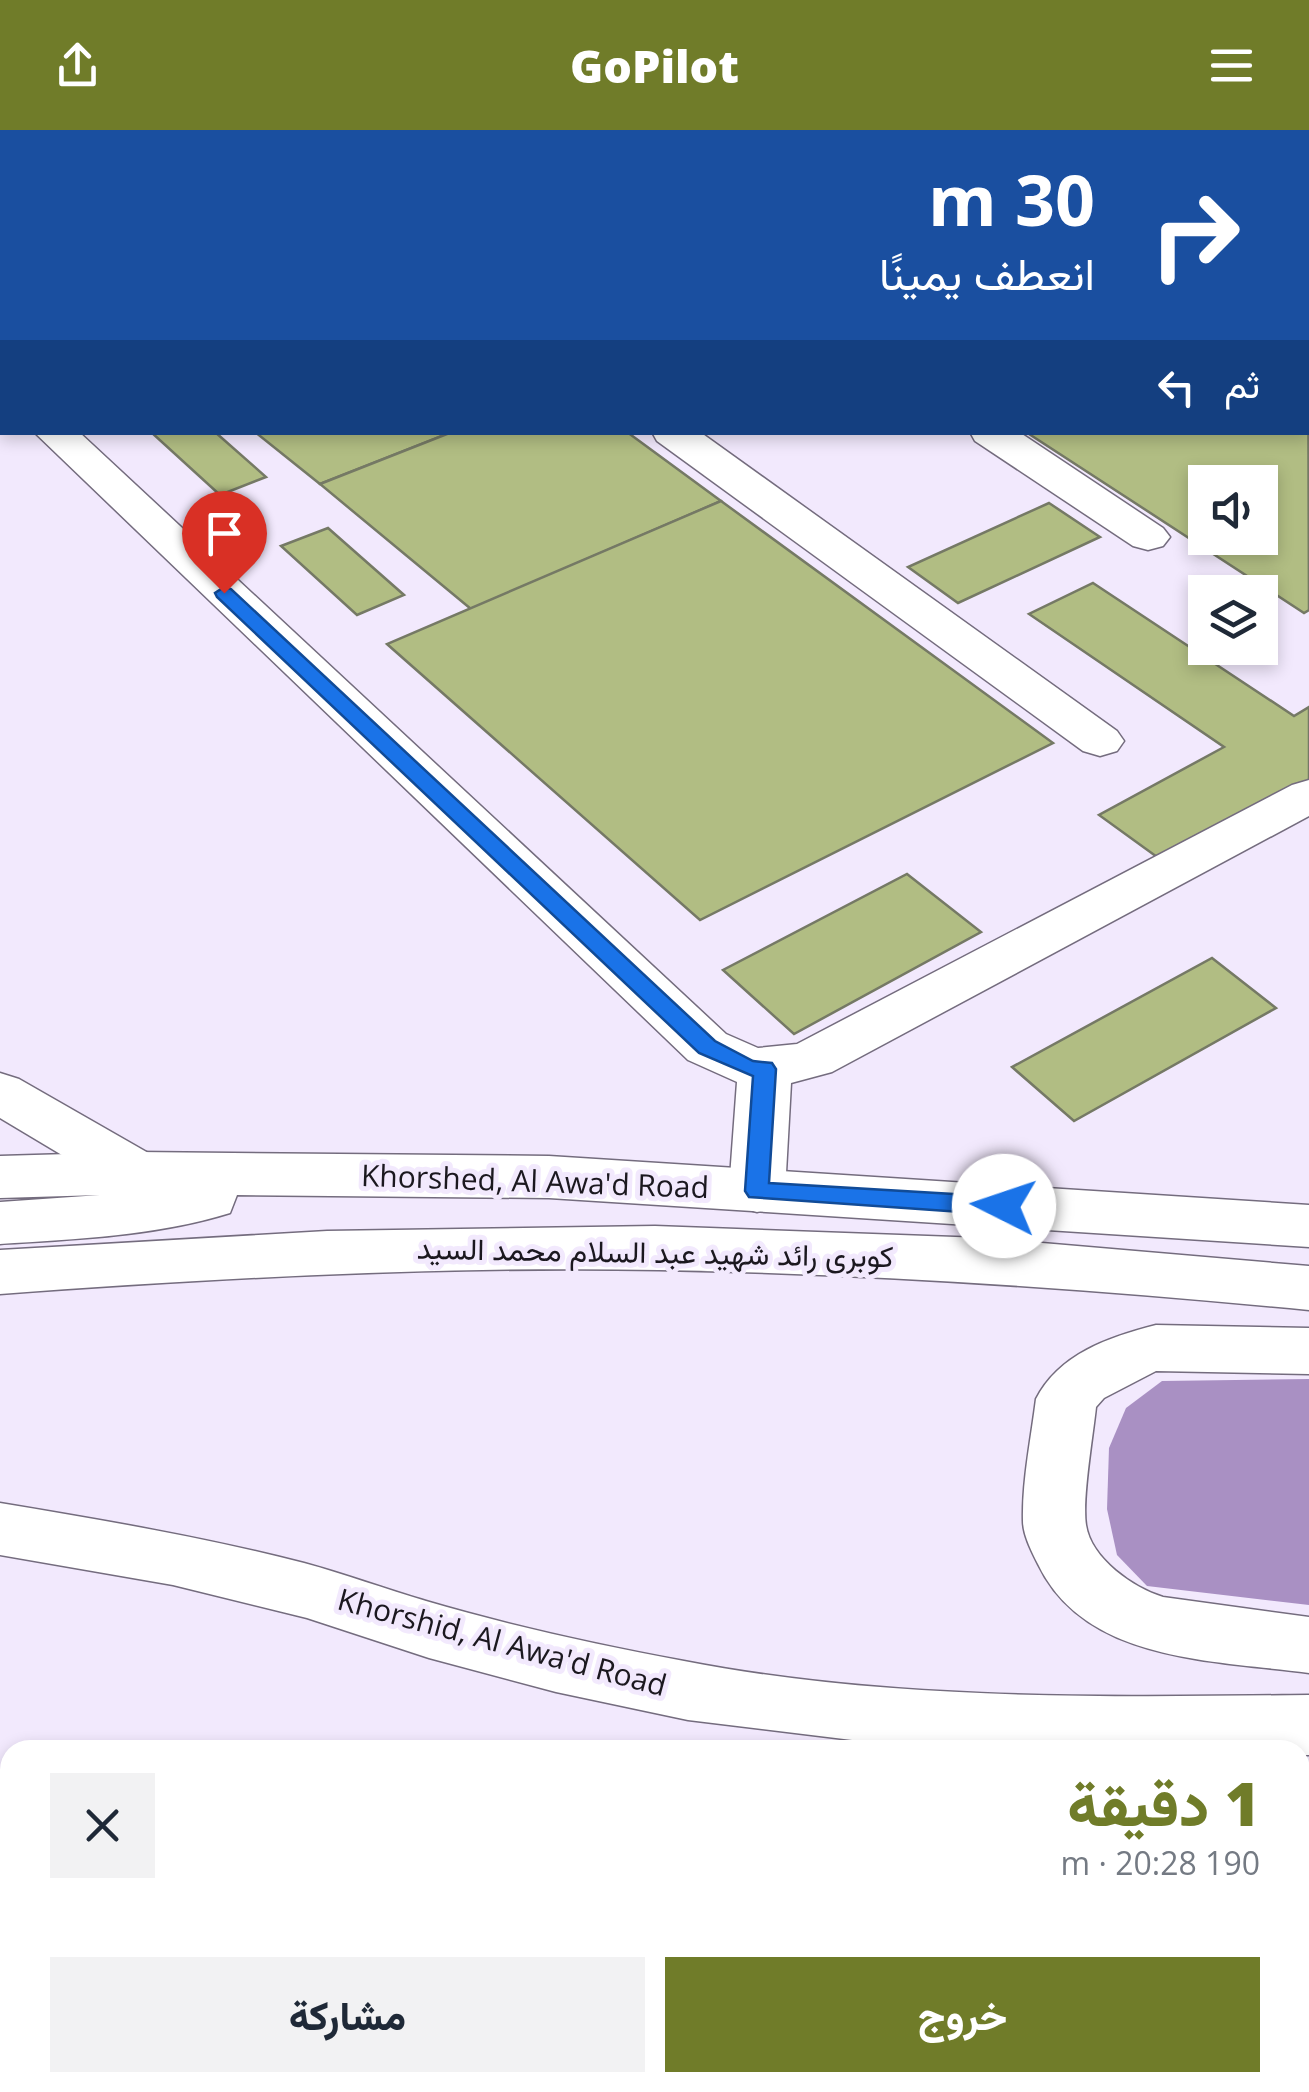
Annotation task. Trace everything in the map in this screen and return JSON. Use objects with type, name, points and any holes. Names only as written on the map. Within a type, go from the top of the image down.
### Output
[{"type":"main road","points":[[57,435],[707,1047],[749,1068],[764,1069],[813,1059],[1309,796]]},
{"type":"main road","points":[[676,435],[1100,741]]},
{"type":"main road","points":[[995,435],[1148,536]]},
{"type":"main road","points":[[757,1191],[764,1069]]},
{"type":"main road","points":[[0,1093],[136,1173]]},
{"type":"main road","name":"Khorshed, Al Awa'd Road","points":[[0,1177],[136,1173],[549,1177],[1309,1226]]},
{"type":"main road","points":[[0,1223],[132,1212],[300,1175]]},
{"type":"main road","name":"كوبرى رائد شهيد عبد السلام محمد السيد","points":[[0,1272],[312,1253],[627,1248],[961,1258],[1309,1288]]},
{"type":"main road","points":[[1309,1351],[1156,1348],[1130,1355],[1084,1380],[1066,1399],[1054,1525],[1067,1559],[1091,1587],[1120,1611],[1163,1626],[1309,1644]]},
{"type":"main road","name":"Khorshid, Al Awa'd Road","points":[[0,1529],[173,1558],[307,1591],[429,1630],[556,1664],[707,1694],[961,1723],[1099,1727],[1309,1725]]},
{"type":"shaded area","points":[[1309,1379],[1309,1605],[1147,1586],[1117,1555],[1107,1509],[1109,1448],[1126,1408],[1162,1381]]},
{"type":"building","points":[[154,435],[218,435],[266,477],[220,495]]},
{"type":"building","points":[[259,435],[444,435],[320,484]]},
{"type":"building","points":[[444,435],[631,435],[721,501],[471,609],[320,484]]},
{"type":"building","points":[[1031,435],[1308,435],[1309,610],[1304,613],[1278,596],[1278,575],[1246,575],[1215,555],[1278,555],[1278,465],[1188,465],[1188,537]]},
{"type":"building","points":[[721,501],[1053,743],[700,920],[387,644]]},
{"type":"building","points":[[1049,503],[1100,537],[958,603],[908,567]]},
{"type":"building","points":[[328,528],[404,595],[357,615],[281,546]]},
{"type":"building","points":[[1093,583],[1188,646],[1188,665],[1217,665],[1294,716],[1309,707],[1309,782],[1164,862],[1099,815],[1224,747],[1029,614]]},
{"type":"building","points":[[907,874],[981,932],[794,1034],[723,970]]},
{"type":"building","points":[[1212,958],[1276,1008],[1074,1121],[1012,1067]]},
{"type":"route","points":[[224,593],[707,1047],[722,1058],[764,1069],[757,1191],[1004,1206]]}]
